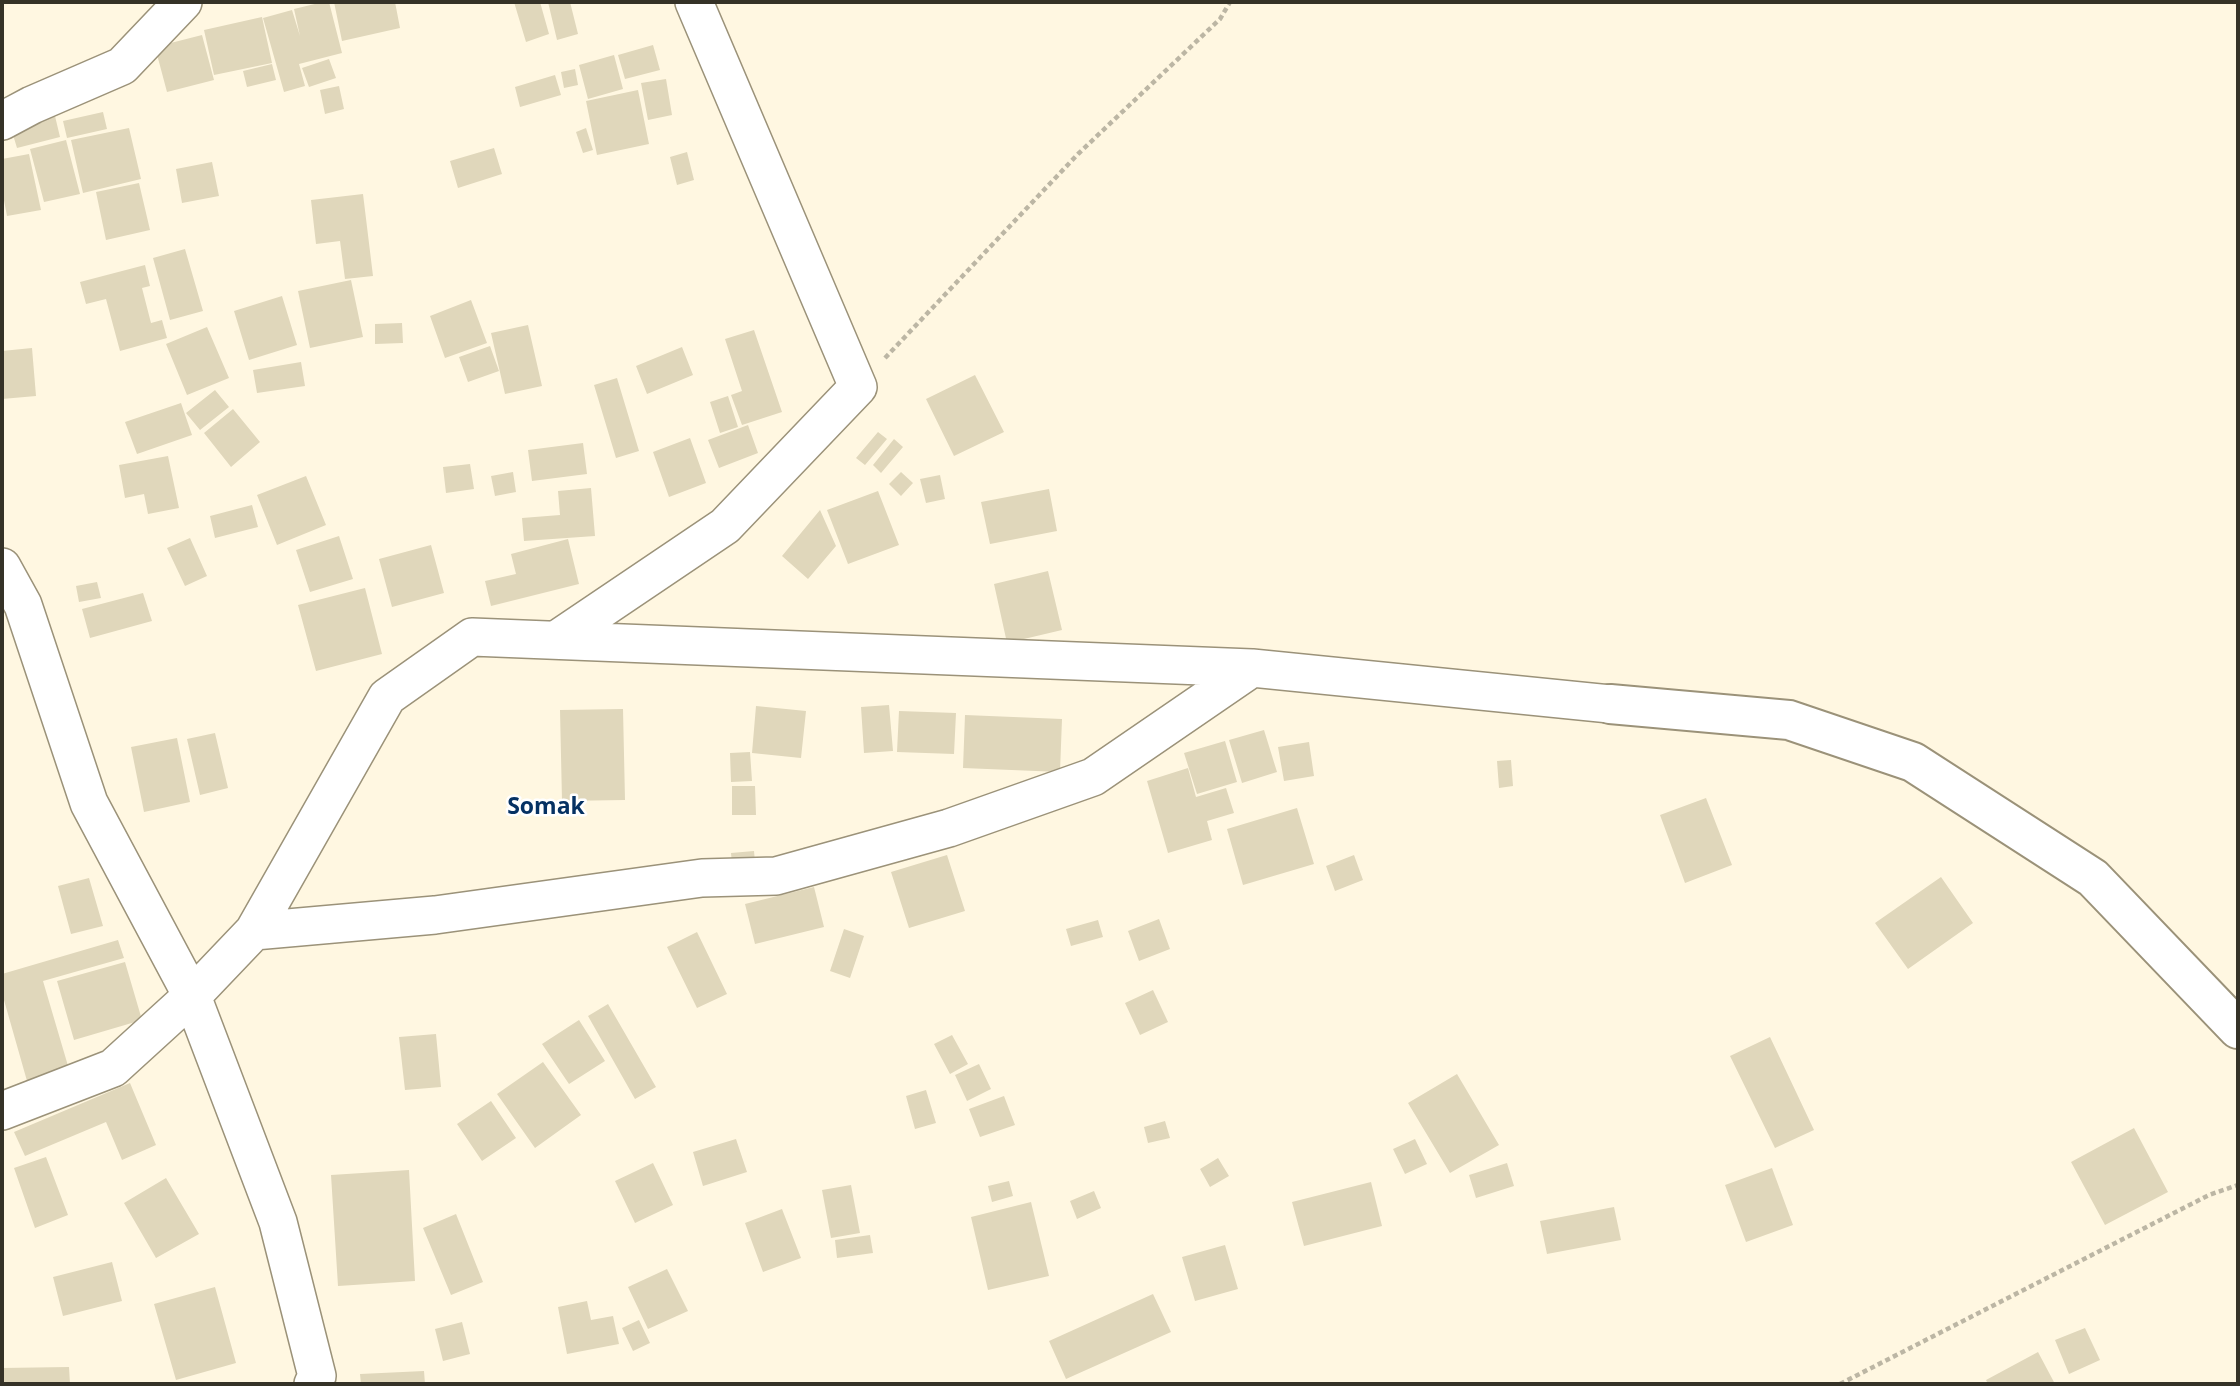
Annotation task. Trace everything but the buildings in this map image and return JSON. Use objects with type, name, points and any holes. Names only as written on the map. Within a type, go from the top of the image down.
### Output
[{"type":"street","points":[[2,121],[122,66],[183,2]]},
{"type":"street","points":[[556,640],[725,526],[858,387],[694,2]]},
{"type":"street","points":[[2,567],[23,605],[89,803],[192,996],[278,1222],[317,1376],[313,1384]]},
{"type":"street","points":[[2,1111],[113,1068],[192,996],[254,931],[387,697],[472,637],[1252,668],[1789,720],[1913,762],[2093,878],[2238,1029]]},
{"type":"street","points":[[254,931],[435,915],[702,878],[776,876],[949,828],[1093,776],[1252,668]]},
{"type":"path","points":[[858,387],[1078,154],[1220,19],[1230,2]]},
{"type":"path","points":[[1840,1384],[2209,1195],[2238,1185]]},
{"type":"district","name":"Somak","points":[[546,807]]}]
